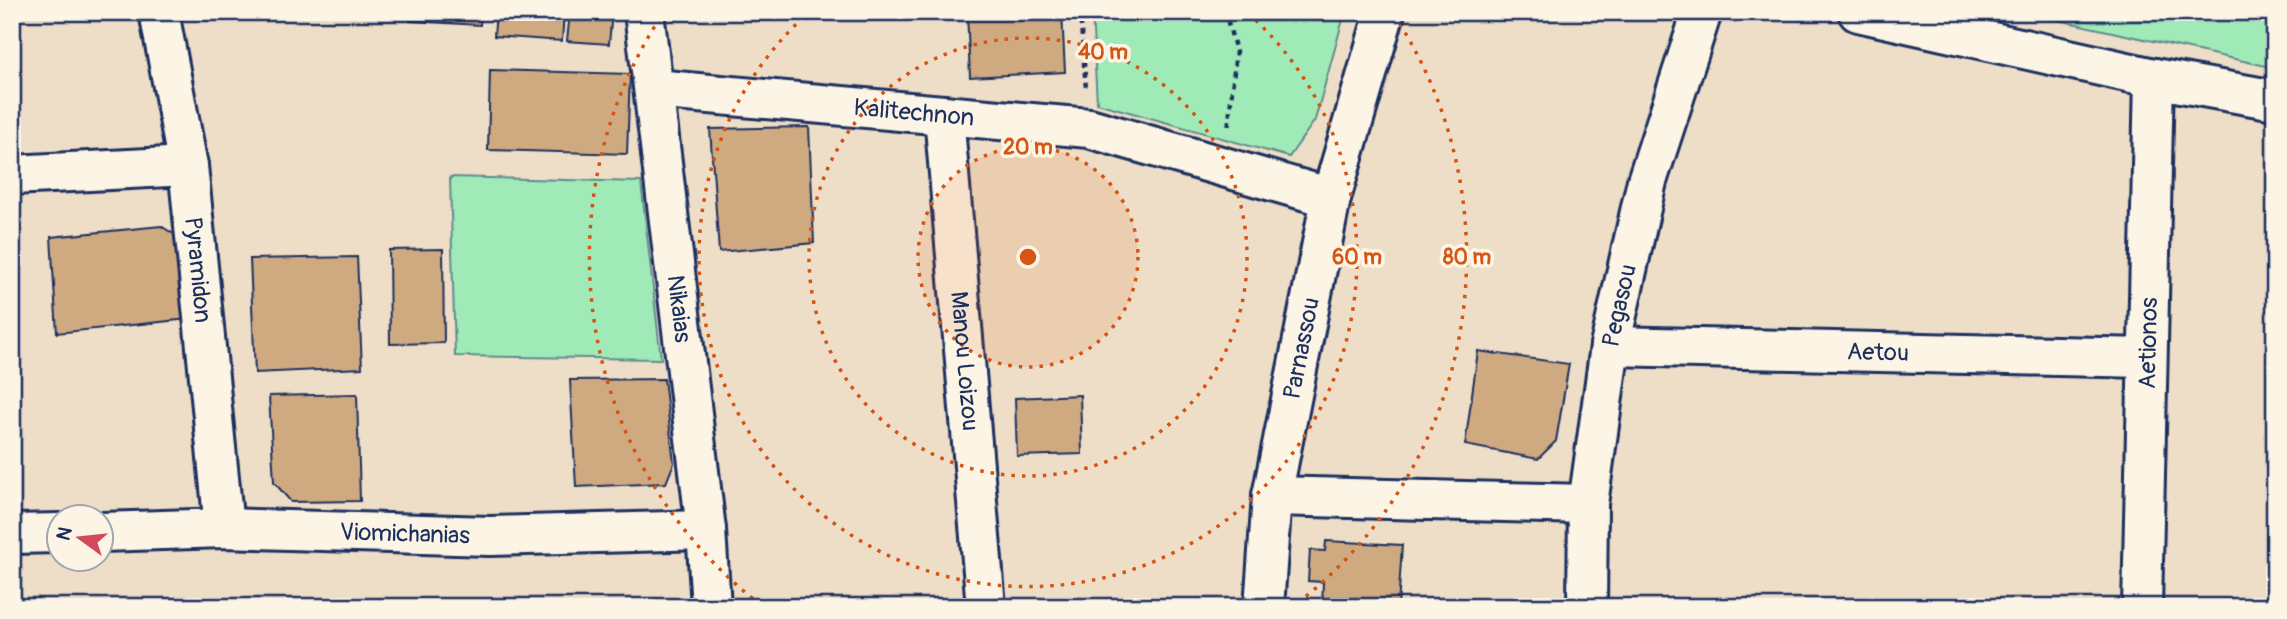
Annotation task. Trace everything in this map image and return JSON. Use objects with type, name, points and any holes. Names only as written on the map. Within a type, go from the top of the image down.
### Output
[{"type":"street","name":"Pyramidon","points":[[159,12],[188,166],[224,528]]},
{"type":"street","name":"Nikaias","points":[[644,12],[706,530],[711,607]]},
{"type":"street","name":"Parnassou","points":[[1264,607],[1272,496],[1331,198],[1385,12]]},
{"type":"street","name":"Pegasou","points":[[1587,607],[1588,504],[1610,346],[1647,181],[1703,12]]},
{"type":"street","points":[[1858,12],[2154,78],[2275,100]]},
{"type":"street","name":"Aetionos","points":[[2142,607],[2154,78]]},
{"type":"street","name":"Kalitechnon","points":[[654,89],[1089,128],[1225,165],[1331,198]]},
{"type":"street","name":"Manou Loizou","points":[[944,116],[986,607]]},
{"type":"street","points":[[12,175],[188,166]]},
{"type":"street","name":"Aetou","points":[[1610,346],[2147,358]]},
{"type":"street","points":[[1272,496],[1588,504]]},
{"type":"street","name":"Viomichanias","points":[[116,531],[224,528],[490,536],[706,530]]},
{"type":"street","points":[[12,534],[46,533]]},
{"type":"path","points":[[1080,12],[1089,128]]},
{"type":"path","points":[[1225,12],[1236,51],[1225,165]]},
{"type":"green space","points":[[1092,12],[1345,12],[1315,120],[1289,157],[1097,103]]},
{"type":"green space","points":[[2022,12],[2275,12],[2275,68]]},
{"type":"green space","points":[[450,177],[641,182],[661,359],[455,356]]},
{"type":"building","points":[[410,12],[481,12],[480,25],[410,21]]},
{"type":"building","points":[[496,12],[564,12],[562,41],[494,36]]},
{"type":"building","points":[[570,12],[612,12],[609,44],[567,41]]},
{"type":"building","points":[[967,12],[1062,12],[1065,72],[970,77]]},
{"type":"building","points":[[490,70],[630,74],[627,154],[488,150]]},
{"type":"building","points":[[809,127],[814,243],[719,252],[710,129]]},
{"type":"building","points":[[161,226],[183,240],[188,319],[57,333],[51,237]]},
{"type":"building","points":[[443,249],[444,343],[390,344],[389,250]]},
{"type":"building","points":[[357,257],[362,368],[255,373],[250,259]]},
{"type":"building","points":[[1478,351],[1569,364],[1556,441],[1538,459],[1465,445]]},
{"type":"building","points":[[664,379],[674,463],[666,483],[576,487],[570,380]]},
{"type":"building","points":[[357,394],[360,501],[291,502],[274,482],[269,396]]},
{"type":"building","points":[[1080,395],[1082,454],[1017,456],[1015,398]]},
{"type":"building","points":[[1326,541],[1402,545],[1398,607],[1322,607],[1323,582],[1308,581],[1310,550],[1325,551]]}]
